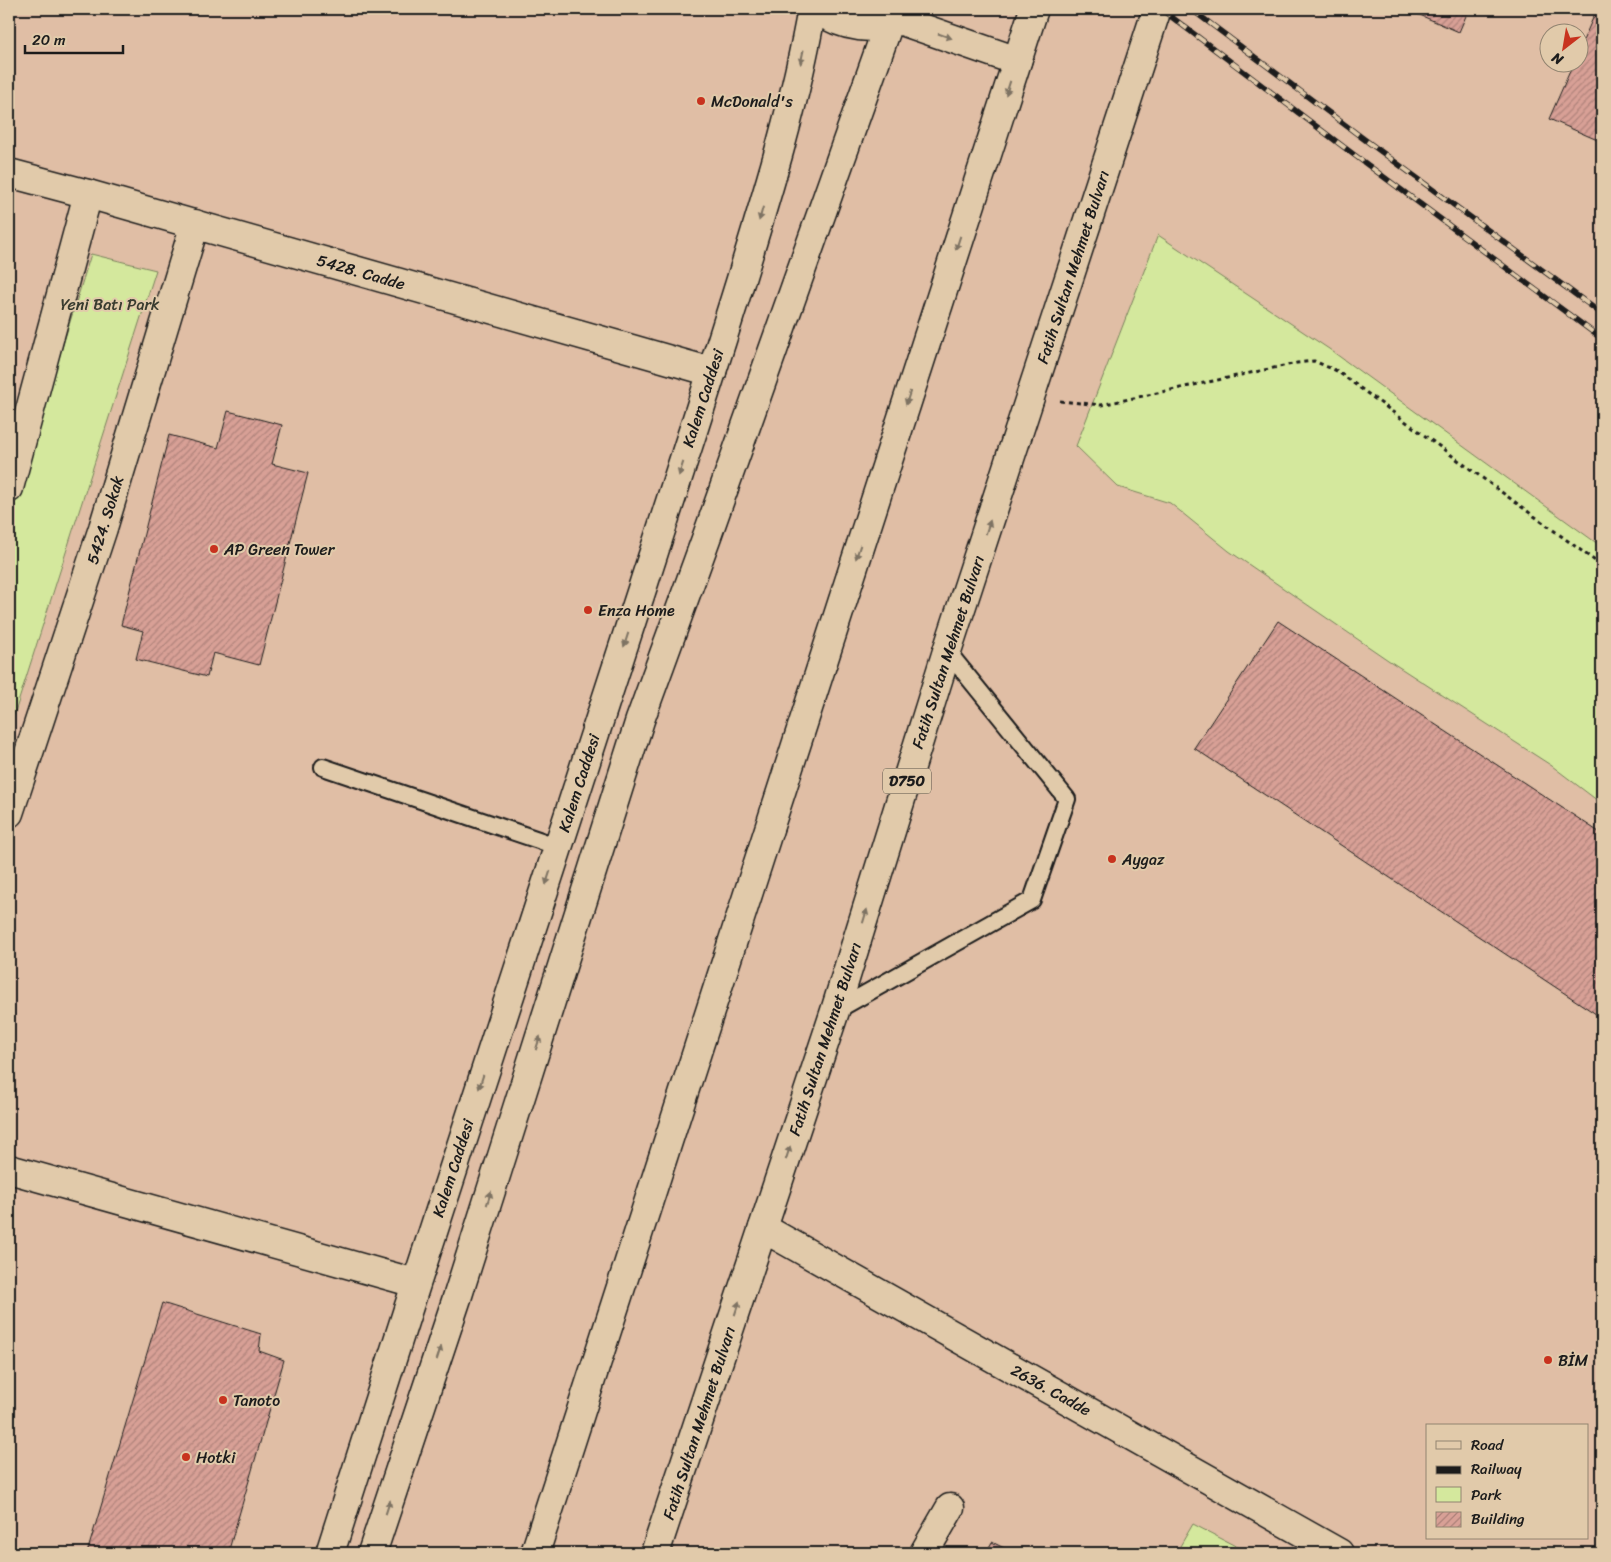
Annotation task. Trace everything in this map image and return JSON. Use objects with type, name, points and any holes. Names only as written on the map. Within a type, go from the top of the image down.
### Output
[{"type":"main road","name":"Kalem Caddesi","points":[[330,1553],[415,1283],[712,372],[790,110],[812,9]]},
{"type":"main road","points":[[816,9],[833,19],[856,26],[873,26],[901,17],[1017,61]]},
{"type":"main road","points":[[535,1553],[1034,9]]},
{"type":"main road","name":"Fatih Sultan Mehmet Bulvarı","points":[[656,1553],[835,1011],[947,651],[1157,9]]},
{"type":"main road","points":[[372,1553],[458,1295],[640,720],[901,17]]},
{"type":"main road","name":"5428. Cadde","points":[[9,173],[195,224],[712,372]]},
{"type":"main road","points":[[9,488],[88,194]]},
{"type":"main road","name":"5424. Sokak","points":[[9,813],[103,528],[195,224]]},
{"type":"main road","points":[[9,1169],[415,1283]]},
{"type":"main road","name":"2636. Cadde","points":[[763,1228],[1339,1553]]},
{"type":"main road","points":[[924,1553],[950,1508]]},
{"type":"lane","points":[[835,1011],[1032,900],[1068,799],[947,651]]},
{"type":"lane","points":[[323,767],[558,847]]},
{"type":"path","points":[[1030,398],[1101,405],[1314,361],[1337,371],[1602,566]]},
{"type":"green space","points":[[1158,235],[1329,349],[1602,547],[1602,804],[1552,766],[1388,660],[1229,551],[1170,503],[1118,487],[1076,446]]},
{"type":"green space","name":"Yeni Batı Park","points":[[91,254],[156,270],[9,731],[9,519]]},
{"type":"green space","points":[[1193,1524],[1249,1553],[1176,1553]]},
{"type":"building","points":[[1406,9],[1469,9],[1459,32]]},
{"type":"building","points":[[1597,9],[1602,9],[1602,142],[1549,119],[1570,72],[1588,72],[1588,29]]},
{"type":"building","name":"AP Green Tower","points":[[228,411],[282,425],[272,464],[308,473],[259,665],[213,653],[207,677],[136,659],[143,631],[121,625],[169,435],[218,448]]},
{"type":"building","points":[[1278,621],[1602,834],[1602,1018],[1194,748]]},
{"type":"building","name":"Hotki","points":[[162,1303],[261,1334],[259,1351],[284,1360],[228,1553],[87,1553]]},
{"type":"building","points":[[992,1542],[1014,1553],[986,1553]]},
{"type":"railway","points":[[1161,9],[1602,339]]},
{"type":"railway","points":[[1191,9],[1602,314]]},
{"type":"place","name":"McDonald's","points":[[701,101]]},
{"type":"place","name":"AP Green Tower","points":[[214,549]]},
{"type":"place","name":"Enza Home","points":[[588,610]]},
{"type":"place","name":"Aygaz","points":[[1112,859]]},
{"type":"place","name":"BİM","points":[[1548,1360]]},
{"type":"place","name":"Tanoto","points":[[223,1400]]},
{"type":"place","name":"Hotki","points":[[186,1457]]}]
